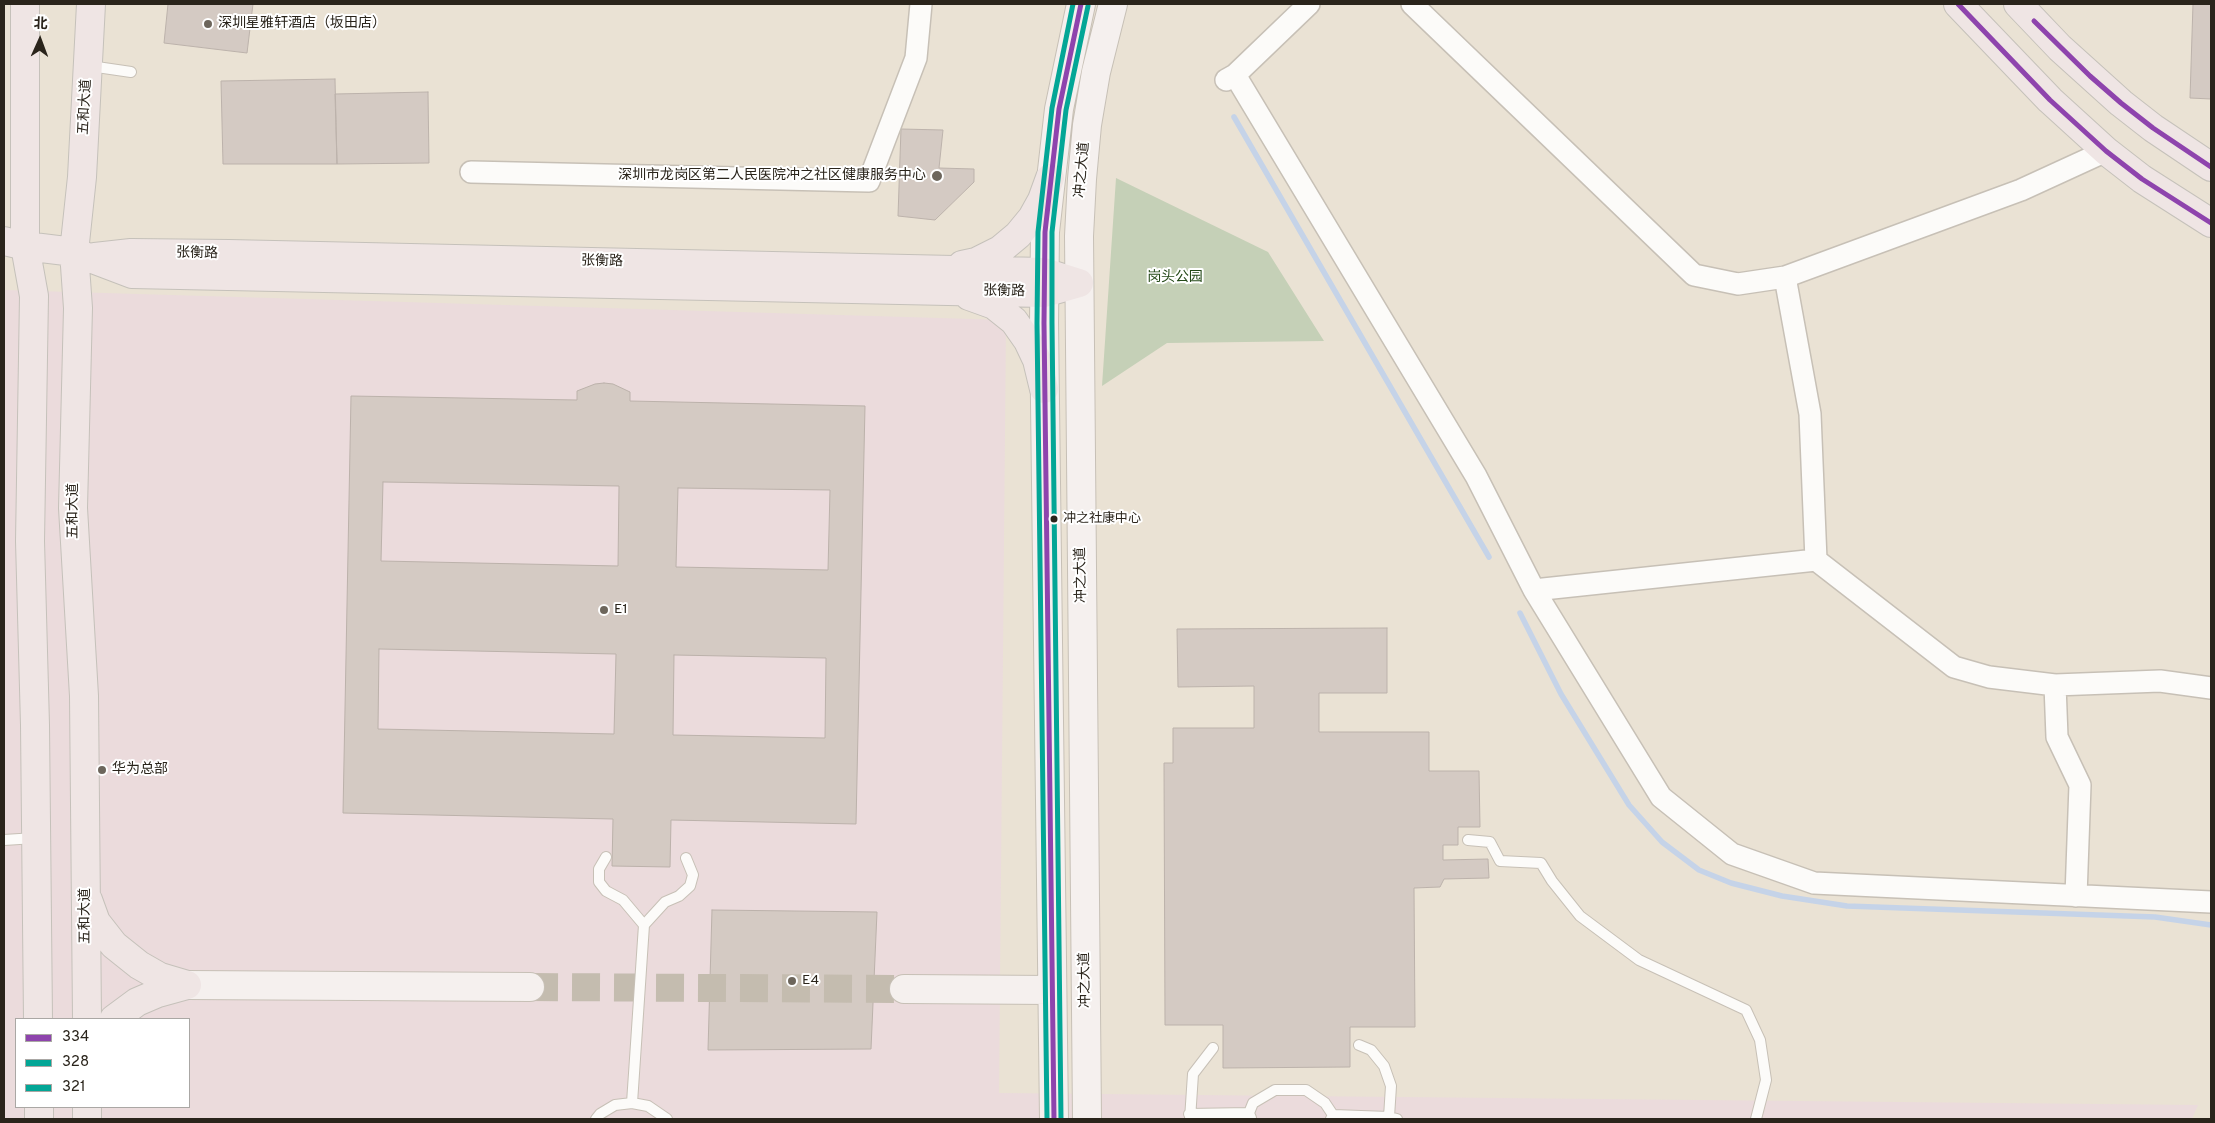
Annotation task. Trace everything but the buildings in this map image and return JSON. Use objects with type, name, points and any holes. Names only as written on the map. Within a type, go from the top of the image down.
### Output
[{"type":"main road","points":[[25,4],[14,244],[34,296],[30,541],[38,1018]]},
{"type":"main road","name":"五和大道","points":[[86,1018],[84,696],[73,508],[78,308],[82,255],[82,177],[90,4]]},
{"type":"main road","points":[[1054,1119],[1044,389],[1045,232],[1059,109],[1081,4]]},
{"type":"main road","name":"冲之大道","points":[[1087,1119],[1079,283],[1082,178],[1087,125],[1096,72],[1112,4]]},
{"type":"main road","points":[[1958,4],[2050,100],[2106,151],[2156,189],[2211,223]]},
{"type":"main road","points":[[2018,4],[2060,48],[2121,103],[2167,138],[2211,167]]},
{"type":"main road","points":[[942,280],[1000,250],[1018,235],[1035,212],[1050,178]]},
{"type":"main road","name":"张衡路","points":[[14,244],[82,255],[131,253],[228,254],[942,280],[1079,283]]},
{"type":"main road","points":[[942,280],[972,297],[994,305],[1014,321],[1028,341],[1037,360],[1044,389]]},
{"type":"main road","points":[[86,894],[96,922],[114,945],[139,965],[160,977],[186,985]]},
{"type":"main road","points":[[115,1018],[137,1002],[158,993],[186,985],[530,987]]},
{"type":"main road","points":[[904,989],[1052,990]]},
{"type":"street","points":[[471,172],[869,181],[916,58],[921,4]]},
{"type":"street","points":[[1309,4],[1230,77],[1476,476],[1534,590],[1662,797],[1732,854],[1814,883],[2211,902]]},
{"type":"street","points":[[1412,4],[1694,275],[1738,284],[1785,277],[2021,190],[2106,151]]},
{"type":"street","points":[[1785,277],[1810,414],[1816,560]]},
{"type":"street","points":[[1534,590],[1816,560],[1954,667],[1990,677],[2054,685],[2160,681],[2211,688]]},
{"type":"street","points":[[2054,685],[2057,736],[2080,785],[2076,896]]},
{"type":"lane","points":[[88,66],[131,72]]},
{"type":"lane","points":[[4,840],[36,838]]},
{"type":"lane","points":[[1468,840],[1490,842],[1500,861],[1541,863],[1552,881],[1580,916],[1639,960],[1746,1010],[1760,1040],[1766,1080],[1756,1119]]},
{"type":"lane","points":[[606,857],[599,869],[599,882],[606,892],[623,900],[644,925]]},
{"type":"lane","points":[[632,1103],[644,925],[665,902],[679,896],[690,886],[693,875],[686,858]]},
{"type":"lane","points":[[1213,1048],[1193,1074],[1190,1117],[1250,1116],[1253,1103],[1275,1090],[1306,1090],[1325,1103],[1332,1117],[1393,1118],[1391,1086],[1384,1066],[1371,1050],[1359,1045]]},
{"type":"lane","points":[[596,1119],[600,1114],[615,1105],[632,1103],[648,1106],[666,1119]]},
{"type":"shaded area","points":[[4,290],[1006,320],[999,1093],[2198,1105],[2192,1119],[4,1119]]},
{"type":"green space","name":"岗头公园","points":[[1116,178],[1268,252],[1324,341],[1167,343],[1102,386]]},
{"type":"waterway","points":[[1234,117],[1489,557]]},
{"type":"waterway","points":[[1520,613],[1561,694],[1629,805],[1662,842],[1699,870],[1731,883],[1782,896],[1847,906],[2155,917],[2211,925]]},
{"type":"tunnel","points":[[530,987],[904,989]]},
{"type":"transit line","name":"321","points":[[1047,1119],[1037,323],[1038,232],[1052,108],[1073,4]]},
{"type":"transit line","name":"334","points":[[1054,1119],[1044,323],[1045,232],[1059,109],[1081,4]]},
{"type":"transit line","name":"334","points":[[1958,4],[2050,100],[2106,151],[2142,179],[2211,223]]},
{"type":"transit line","name":"328","points":[[1061,1119],[1052,232],[1066,110],[1088,6]]},
{"type":"transit line","name":"334","points":[[2034,21],[2090,76],[2121,103],[2153,128],[2211,167]]},
{"type":"place","name":"深圳星雅轩酒店（坂田店）","points":[[208,24]]},
{"type":"place","name":"深圳市龙岗区第二人民医院冲之社区健康服务中心","points":[[937,176]]},
{"type":"place","name":"冲之社康中心","points":[[1054,519]]},
{"type":"place","name":"E1","points":[[604,610]]},
{"type":"place","name":"华为总部","points":[[102,770]]},
{"type":"place","name":"E4","points":[[792,981]]}]
